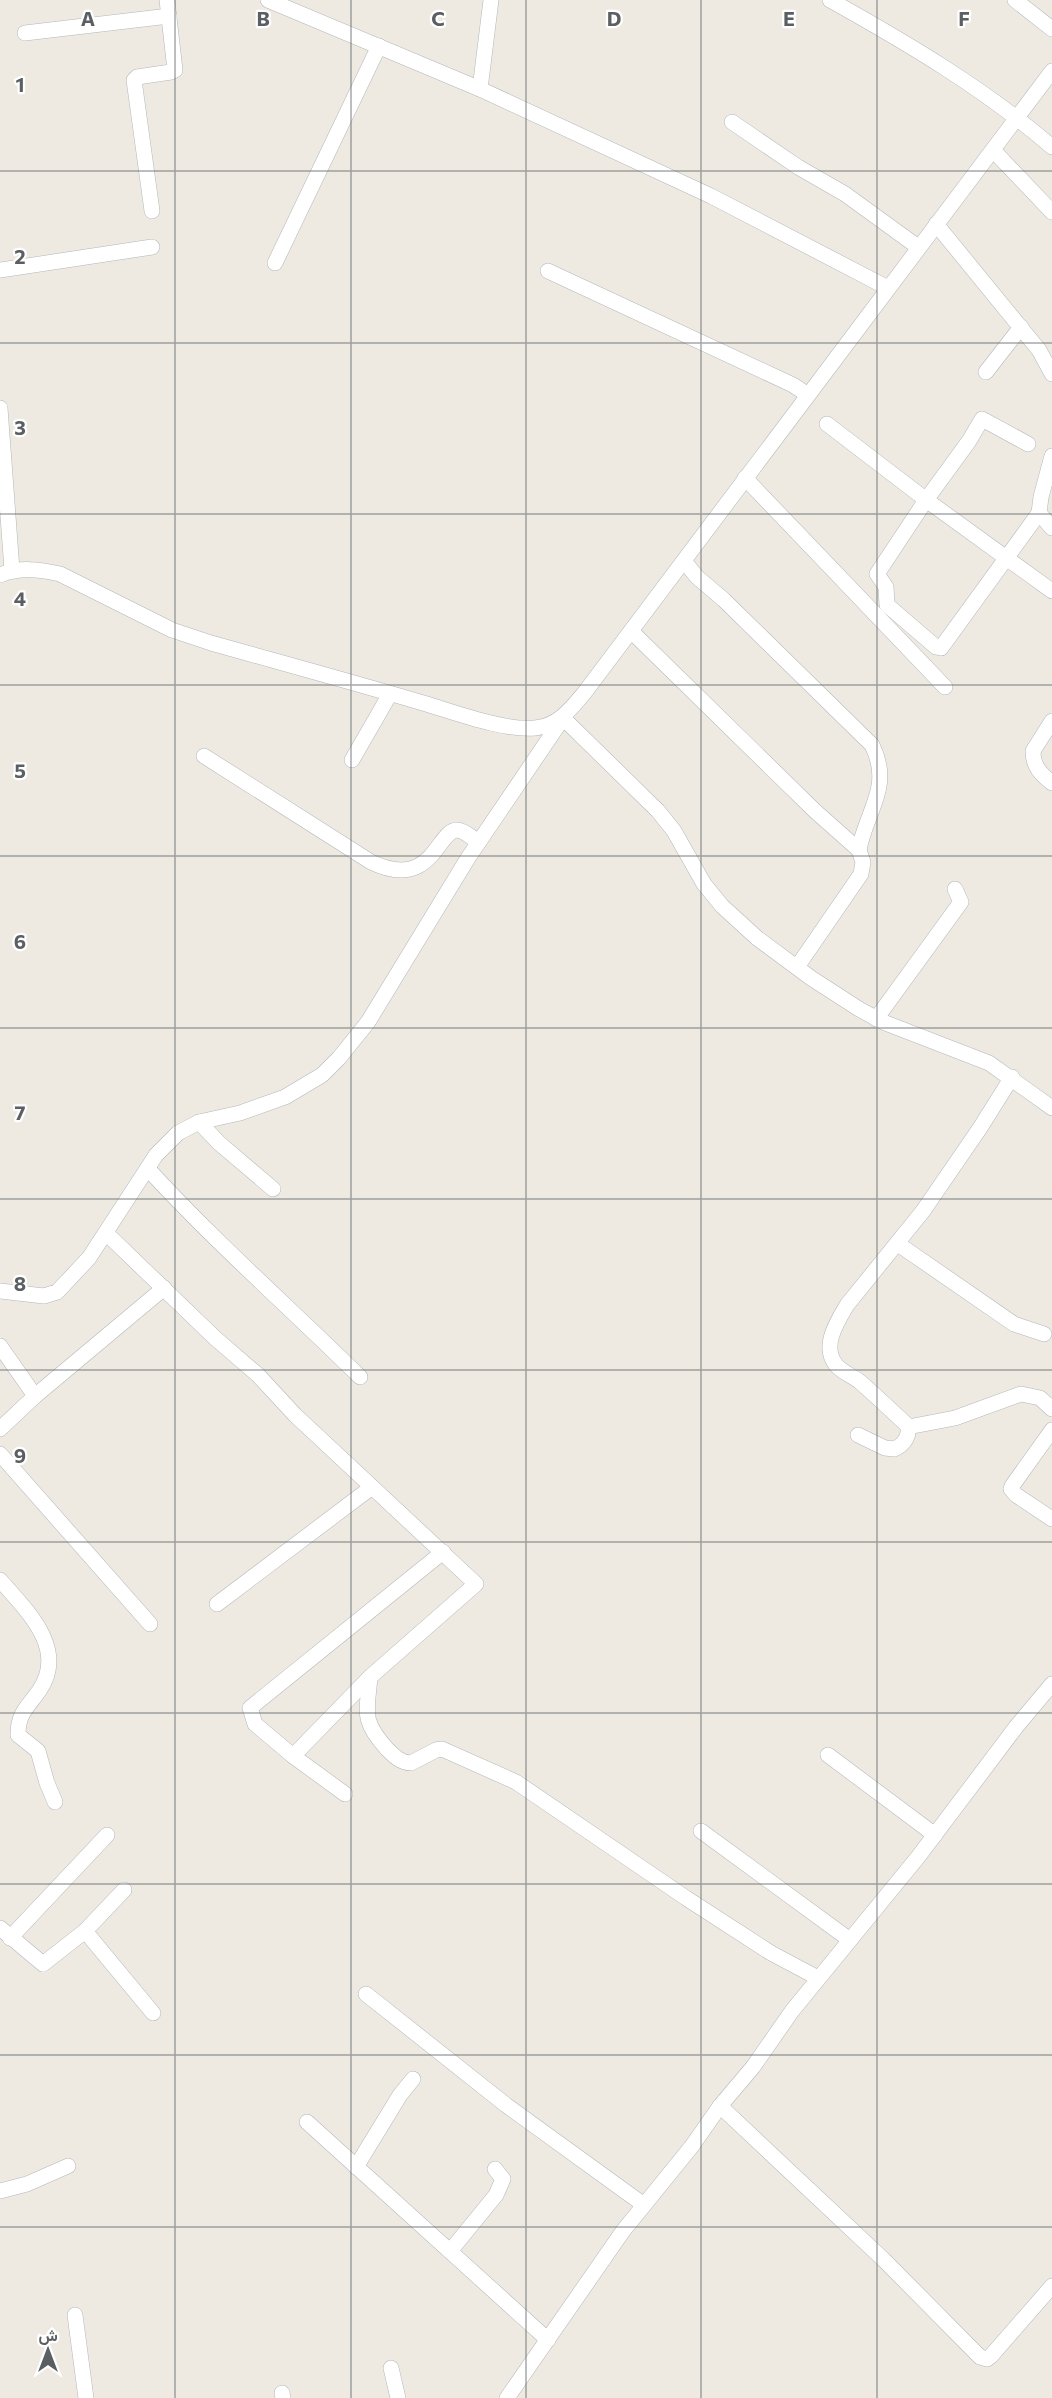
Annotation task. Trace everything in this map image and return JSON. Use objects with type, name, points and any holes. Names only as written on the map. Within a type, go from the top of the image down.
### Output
[{"type":"street","points":[[152,211],[134,80],[137,77],[175,70],[167,0]]},
{"type":"street","points":[[268,0],[480,89],[711,196],[888,288]]},
{"type":"street","points":[[480,89],[491,0]]},
{"type":"street","points":[[830,0],[899,40],[1017,117],[1052,147]]},
{"type":"street","points":[[1015,0],[1052,29]]},
{"type":"street","points":[[25,33],[169,16]]},
{"type":"street","points":[[275,263],[379,46]]},
{"type":"street","points":[[0,1291],[44,1296],[57,1292],[89,1258],[148,1168],[164,1146],[178,1133],[199,1122],[240,1113],[285,1097],[322,1075],[339,1059],[373,1014],[479,842],[563,718],[722,512],[744,478],[1052,71]]},
{"type":"street","points":[[732,122],[798,167],[845,194],[918,247]]},
{"type":"street","points":[[993,150],[1052,212]]},
{"type":"street","points":[[936,224],[1039,350],[1052,374]]},
{"type":"street","points":[[0,270],[152,247]]},
{"type":"street","points":[[548,271],[808,395]]},
{"type":"street","points":[[986,372],[1021,327]]},
{"type":"street","points":[[0,408],[6,573],[43,570],[60,574],[172,630],[468,716],[522,728],[542,727],[563,718]]},
{"type":"street","points":[[1028,444],[982,419],[877,574],[886,587],[887,605],[936,647],[944,646],[1039,513],[1041,496],[1052,460]]},
{"type":"street","points":[[827,424],[926,500],[1052,591]]},
{"type":"street","points":[[744,478],[945,687]]},
{"type":"street","points":[[1039,513],[1052,528]]},
{"type":"street","points":[[684,561],[873,745],[880,771],[880,792],[861,838],[859,850],[863,862],[861,874],[797,967]]},
{"type":"street","points":[[631,631],[815,811],[859,850]]},
{"type":"street","points":[[351,760],[390,694]]},
{"type":"street","points":[[563,718],[658,811],[674,831],[704,884],[739,923],[797,967],[876,1019],[989,1063],[1012,1077],[1052,1108]]},
{"type":"street","points":[[1052,721],[1033,751],[1035,766],[1052,783]]},
{"type":"street","points":[[204,756],[387,870],[399,872],[418,866],[427,860],[449,833],[455,831],[461,831],[479,842]]},
{"type":"street","points":[[876,1019],[961,902],[955,889]]},
{"type":"street","points":[[908,1427],[865,1387],[837,1366],[832,1358],[831,1335],[847,1305],[898,1244],[957,1162],[1012,1077]]},
{"type":"street","points":[[199,1122],[219,1143],[273,1189]]},
{"type":"street","points":[[148,1168],[234,1258],[360,1377]]},
{"type":"street","points":[[106,1233],[215,1338],[258,1375],[295,1415],[476,1584],[370,1677],[293,1756]]},
{"type":"street","points":[[898,1244],[1014,1324],[1049,1334]]},
{"type":"street","points":[[0,1429],[35,1396],[164,1288]]},
{"type":"street","points":[[0,1347],[35,1396]]},
{"type":"street","points":[[908,1427],[955,1418],[1021,1395],[1040,1398],[1052,1409]]},
{"type":"street","points":[[858,1436],[885,1448],[894,1449],[904,1443],[908,1427]]},
{"type":"street","points":[[1052,1430],[1011,1489],[1016,1495],[1052,1519]]},
{"type":"street","points":[[0,1454],[150,1624]]},
{"type":"street","points":[[217,1604],[372,1487]]},
{"type":"street","points":[[345,1794],[293,1756],[255,1724],[250,1708],[443,1552]]},
{"type":"street","points":[[0,1580],[21,1604],[46,1639],[49,1651],[48,1674],[41,1689],[18,1719],[18,1735],[38,1751],[55,1802]]},
{"type":"street","points":[[370,1677],[368,1725],[400,1761],[411,1763],[442,1749],[516,1782],[686,1898],[771,1953],[818,1978]]},
{"type":"street","points":[[507,2398],[597,2266],[692,2146],[720,2106],[753,2067],[785,2020],[935,1835],[1016,1727],[1052,1684]]},
{"type":"street","points":[[828,1755],[935,1835]]},
{"type":"street","points":[[701,1831],[850,1940]]},
{"type":"street","points":[[107,1835],[5,1933],[43,1964],[85,1931],[124,1890]]},
{"type":"street","points":[[85,1931],[153,2013]]},
{"type":"street","points":[[366,1994],[506,2105],[644,2205]]},
{"type":"street","points":[[356,2167],[400,2095],[413,2079]]},
{"type":"street","points":[[720,2106],[884,2260],[980,2357],[987,2359],[991,2356],[1052,2286]]},
{"type":"street","points":[[307,2122],[548,2340]]},
{"type":"street","points":[[0,2191],[27,2184],[68,2166]]},
{"type":"street","points":[[451,2250],[496,2195],[502,2179],[495,2169]]},
{"type":"street","points":[[75,2315],[86,2398]]},
{"type":"street","points":[[392,2368],[398,2398]]}]
